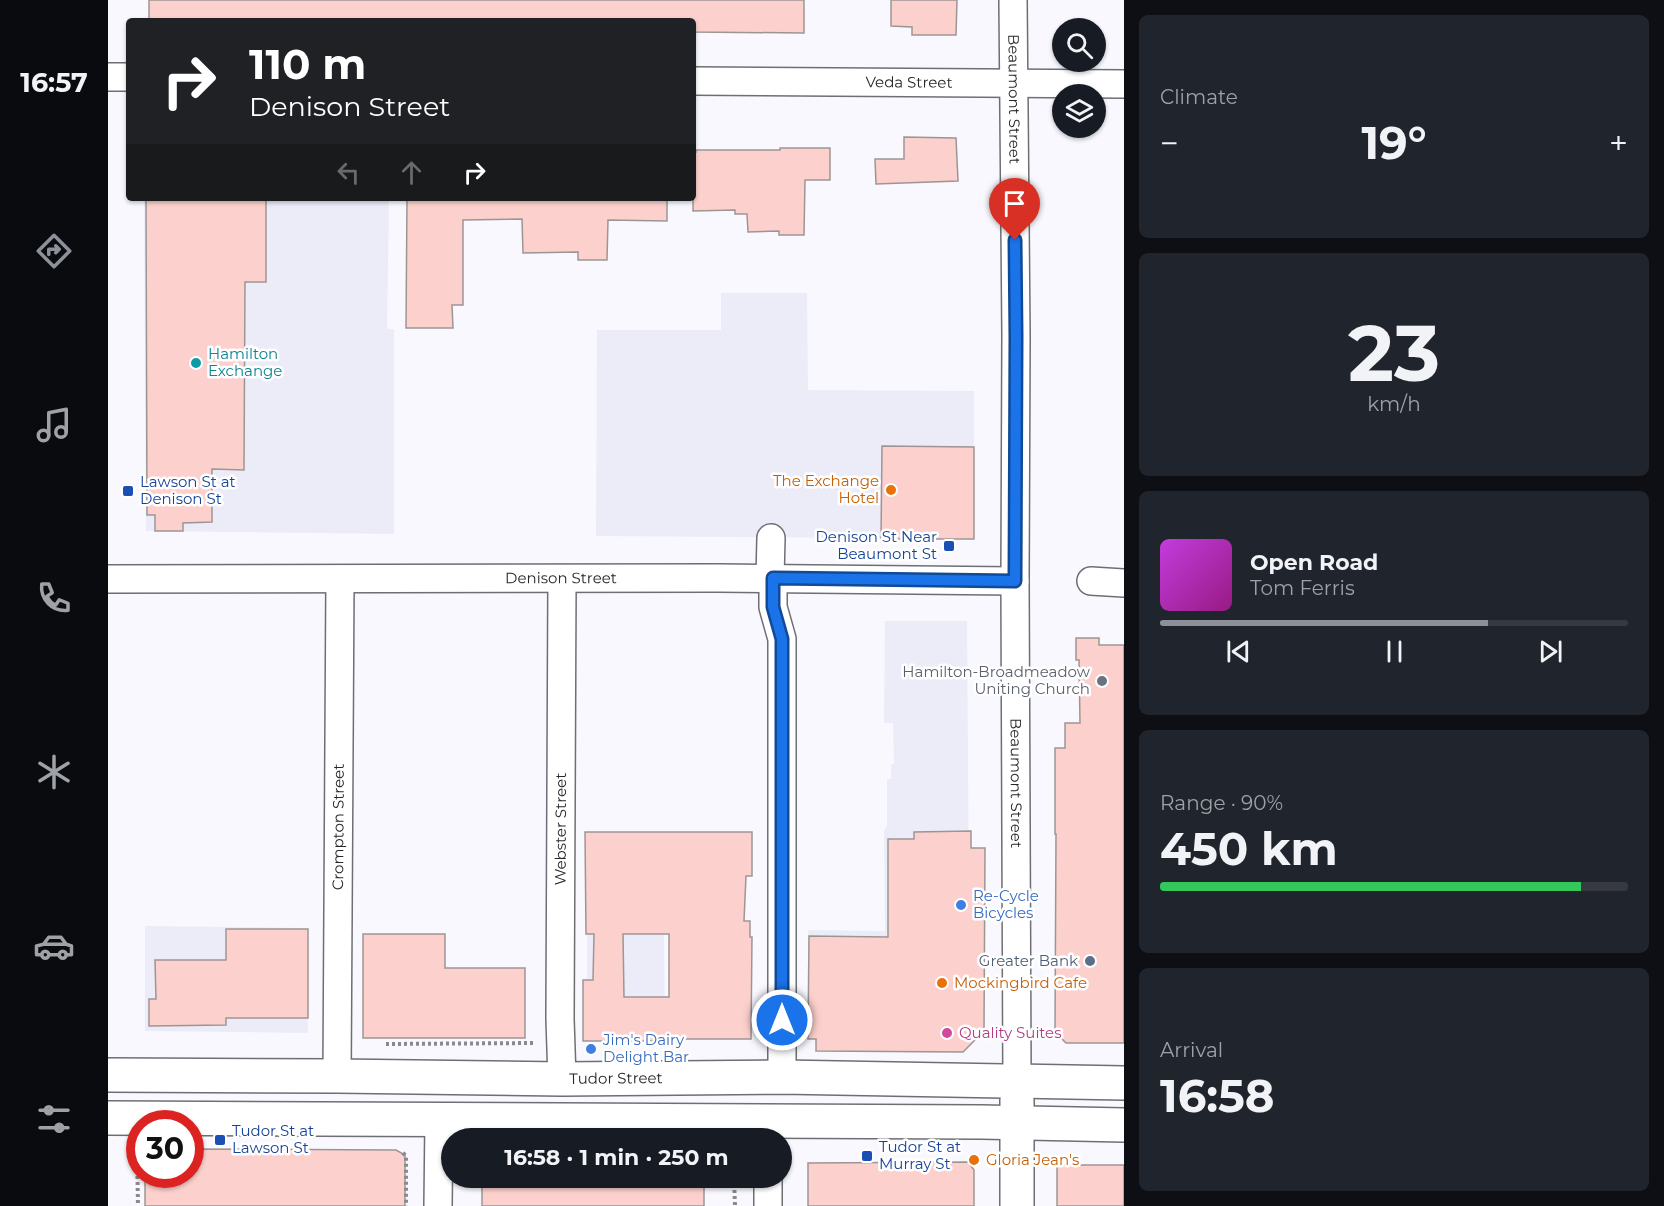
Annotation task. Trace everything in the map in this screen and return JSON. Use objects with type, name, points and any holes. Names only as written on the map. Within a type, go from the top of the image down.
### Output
[{"type":"main road","name":"Tudor Street","points":[[108,1075],[562,1079],[782,1077],[1124,1083]]},
{"type":"main road","name":"Beaumont Street","points":[[1017,1081],[1017,1206]]},
{"type":"main road","points":[[108,1118],[438,1120],[702,1128]]},
{"type":"main road","points":[[792,1129],[1017,1122],[1124,1125]]},
{"type":"street","name":"Beaumont Street","points":[[1012,0],[1016,336],[1017,1081]]},
{"type":"street","points":[[108,77],[126,77]]},
{"type":"street","name":"Veda Street","points":[[696,81],[1124,84]]},
{"type":"street","points":[[771,538],[773,607],[782,639],[782,1077]]},
{"type":"street","name":"Denison Street","points":[[108,579],[772,578],[1015,581]]},
{"type":"street","name":"Crompton Street","points":[[337,1076],[340,579]]},
{"type":"street","name":"Webster Street","points":[[562,579],[560,1008],[562,1079]]},
{"type":"street","points":[[1091,581],[1124,583]]},
{"type":"street","points":[[438,1120],[438,1206]]},
{"type":"street","points":[[768,1188],[768,1206]]},
{"type":"path","points":[[381,1044],[539,1043]]},
{"type":"path","points":[[404,1153],[406,1156],[406,1206]]},
{"type":"path","points":[[138,1188],[138,1206]]},
{"type":"path","points":[[734,1188],[735,1206]]},
{"type":"shaded area","points":[[144,201],[389,201],[387,329],[394,329],[394,534],[146,531]]},
{"type":"shaded area","points":[[721,293],[807,293],[808,390],[974,391],[974,539],[596,536],[597,330],[721,330]]},
{"type":"shaded area","points":[[885,621],[967,621],[970,1038],[808,1036],[808,930],[885,931],[884,831],[887,826],[887,779],[891,779],[891,764],[894,764],[893,723],[884,723]]},
{"type":"shaded area","points":[[145,926],[307,928],[308,1033],[145,1031]]},
{"type":"shaded area","points":[[664,929],[665,1036],[587,1035],[587,930]]},
{"type":"building","points":[[149,0],[804,0],[804,33],[696,32],[696,18],[149,18]]},
{"type":"building","points":[[891,0],[957,0],[956,35],[912,35],[912,27],[891,26]]},
{"type":"building","points":[[904,137],[956,138],[958,181],[876,184],[875,159],[904,159]]},
{"type":"building","points":[[780,148],[830,148],[830,180],[805,180],[804,235],[779,235],[779,231],[748,232],[747,214],[735,214],[735,210],[693,211],[693,201],[696,201],[696,150],[780,150]]},
{"type":"building","points":[[146,201],[266,201],[266,282],[245,282],[244,470],[212,469],[212,522],[183,523],[183,531],[155,531],[155,515],[147,515]]},
{"type":"building","points":[[407,201],[667,201],[667,221],[608,220],[607,260],[578,260],[578,252],[523,253],[522,219],[463,220],[463,305],[452,305],[453,328],[406,328]]},
{"type":"building","points":[[882,446],[974,447],[974,539],[881,539]]},
{"type":"building","points":[[1076,638],[1099,638],[1099,645],[1124,645],[1124,1043],[1066,1043],[1055,1032],[1055,748],[1065,748],[1065,723],[1080,723],[1079,660],[1076,660]]},
{"type":"building","points":[[971,831],[971,848],[985,848],[984,1031],[963,1052],[816,1051],[816,1039],[808,1039],[809,936],[888,937],[888,839],[914,839],[914,832]]},
{"type":"building","points":[[585,832],[752,832],[752,876],[746,876],[744,921],[750,921],[750,937],[752,937],[751,1039],[583,1041],[583,980],[593,980],[594,934],[586,934]],"holes":[[[623,934],[669,934],[669,997],[624,997]]]},
{"type":"building","points":[[226,929],[308,929],[308,1018],[226,1018],[226,1025],[149,1026],[149,999],[156,999],[155,960],[226,960]]},
{"type":"building","points":[[363,934],[445,934],[445,968],[525,968],[525,1038],[363,1038]]},
{"type":"building","points":[[204,1149],[396,1150],[405,1155],[405,1206],[145,1206],[145,1188],[204,1188]]},
{"type":"building","points":[[968,1162],[974,1170],[974,1206],[808,1206],[808,1163]]},
{"type":"building","points":[[1057,1165],[1124,1165],[1124,1206],[1057,1206]]},
{"type":"building","points":[[482,1188],[704,1188],[704,1206],[482,1206]]},
{"type":"place","name":"Hamilton Exchange","points":[[196,363]]},
{"type":"place","name":"The Exchange Hotel","points":[[891,490]]},
{"type":"place","name":"Lawson St at Denison St","points":[[128,491]]},
{"type":"place","name":"Denison St Near Beaumont St","points":[[949,546]]},
{"type":"place","name":"Hamilton-Broadmeadow Uniting Church","points":[[1102,681]]},
{"type":"place","name":"Re-Cycle Bicycles","points":[[961,905]]},
{"type":"place","name":"Greater Bank","points":[[1090,961]]},
{"type":"place","name":"Mockingbird Cafe","points":[[942,983]]},
{"type":"place","name":"Quality Suites","points":[[947,1033]]},
{"type":"place","name":"Jim's Dairy Delight Bar","points":[[591,1049]]},
{"type":"place","name":"Tudor St at Lawson St","points":[[220,1140]]},
{"type":"place","name":"Tudor St at Murray St","points":[[867,1156]]},
{"type":"place","name":"Gloria Jean's","points":[[974,1160]]},
{"type":"route","points":[[782,1020],[782,639],[773,607],[773,578],[1015,581],[1015,240]]}]
